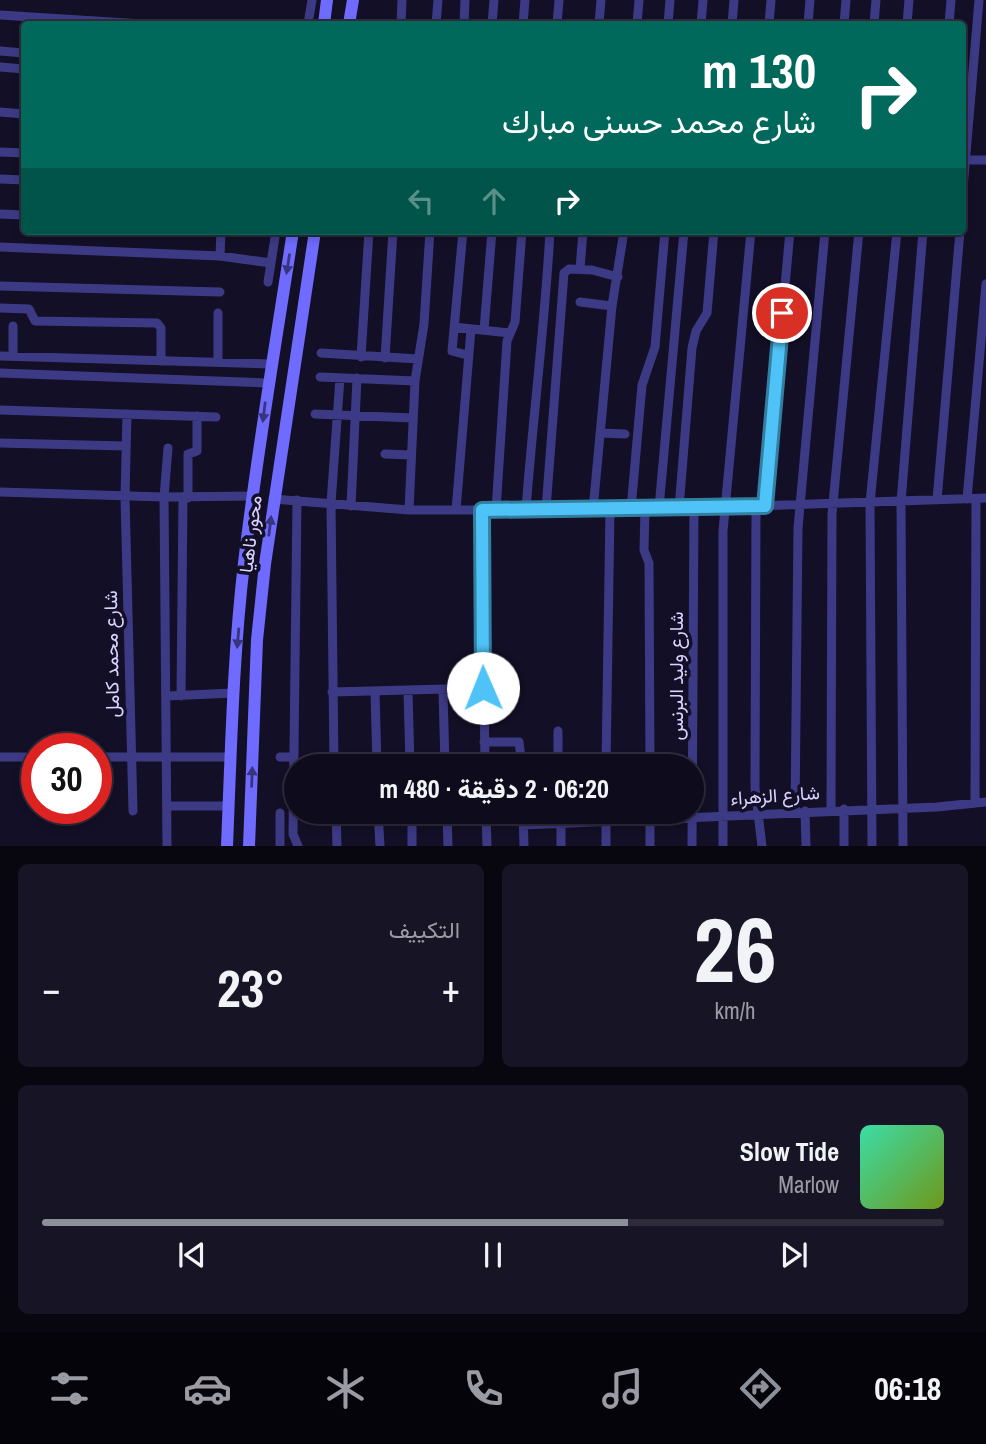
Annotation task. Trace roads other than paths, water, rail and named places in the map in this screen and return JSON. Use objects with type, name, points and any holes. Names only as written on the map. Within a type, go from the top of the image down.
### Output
[{"type":"main road","points":[[324,21],[327,0]]},
{"type":"main road","points":[[350,21],[353,0]]},
{"type":"main road","name":"محور ناهيا","points":[[227,845],[233,693],[253,496],[267,383],[292,235]]},
{"type":"main road","name":"محور ناهيا","points":[[250,845],[257,639],[273,499],[314,235]]},
{"type":"main road","points":[[253,496],[273,499]]},
{"type":"street","points":[[308,21],[312,0]]},
{"type":"street","points":[[401,21],[402,0]]},
{"type":"street","points":[[436,21],[438,0]]},
{"type":"street","points":[[464,21],[465,0]]},
{"type":"street","points":[[492,21],[494,0]]},
{"type":"street","points":[[523,21],[525,0]]},
{"type":"street","points":[[558,21],[559,0]]},
{"type":"street","points":[[599,21],[601,0]]},
{"type":"street","points":[[637,21],[639,0]]},
{"type":"street","points":[[667,21],[670,0]]},
{"type":"street","points":[[701,21],[703,0]]},
{"type":"street","points":[[732,21],[734,0]]},
{"type":"street","points":[[769,21],[771,0]]},
{"type":"street","points":[[808,21],[810,0]]},
{"type":"street","points":[[844,21],[846,0]]},
{"type":"street","points":[[874,21],[876,0]]},
{"type":"street","points":[[907,21],[909,0]]},
{"type":"street","points":[[949,21],[951,0]]},
{"type":"street","points":[[966,139],[979,0]]},
{"type":"street","points":[[0,15],[95,21]]},
{"type":"street","points":[[0,51],[21,52]]},
{"type":"street","points":[[0,67],[21,69]]},
{"type":"street","points":[[0,112],[21,114]]},
{"type":"street","points":[[0,152],[21,153]]},
{"type":"street","points":[[966,160],[986,160]]},
{"type":"street","points":[[0,179],[21,180]]},
{"type":"street","points":[[0,214],[21,215]]},
{"type":"street","points":[[220,256],[221,235]]},
{"type":"street","points":[[268,282],[275,235]]},
{"type":"street","points":[[360,356],[369,235]]},
{"type":"street","points":[[385,358],[393,235]]},
{"type":"street","points":[[409,510],[415,381],[424,324],[430,235]]},
{"type":"street","points":[[463,235],[452,352],[467,355]]},
{"type":"street","points":[[484,330],[492,235]]},
{"type":"street","points":[[496,510],[510,333],[515,322],[522,235]]},
{"type":"street","points":[[526,509],[536,382],[543,340],[550,235]]},
{"type":"street","points":[[580,269],[583,235]]},
{"type":"street","points":[[593,510],[612,306],[623,235]]},
{"type":"street","points":[[632,509],[644,377],[654,347],[665,235]]},
{"type":"street","points":[[659,508],[684,235]]},
{"type":"street","points":[[679,508],[692,348],[696,331],[703,324],[707,313],[714,235]]},
{"type":"street","points":[[723,845],[723,531],[751,235]]},
{"type":"street","points":[[762,845],[755,777],[761,506],[790,235]]},
{"type":"street","points":[[806,845],[800,811],[800,505],[825,235]]},
{"type":"street","points":[[831,809],[833,504],[859,235]]},
{"type":"street","points":[[872,845],[870,503],[897,235]]},
{"type":"street","points":[[903,845],[901,502],[922,235]]},
{"type":"street","points":[[937,500],[960,235]]},
{"type":"street","points":[[0,247],[220,256],[271,263]]},
{"type":"street","points":[[546,509],[565,271],[580,269],[618,277]]},
{"type":"street","points":[[975,803],[976,499],[986,284]]},
{"type":"street","points":[[0,286],[219,292]]},
{"type":"street","points":[[580,302],[612,306]]},
{"type":"street","points":[[0,308],[29,309],[35,321],[157,323],[161,328],[161,360]]},
{"type":"street","points":[[218,313],[218,362]]},
{"type":"street","points":[[13,326],[13,356]]},
{"type":"street","points":[[454,327],[510,333]]},
{"type":"street","points":[[456,510],[471,329]]},
{"type":"street","points":[[321,353],[418,359]]},
{"type":"street","points":[[0,356],[270,364]]},
{"type":"street","points":[[0,373],[267,383]]},
{"type":"street","points":[[320,377],[415,381]]},
{"type":"street","points":[[334,754],[331,503],[340,378]]},
{"type":"street","points":[[351,506],[357,379]]},
{"type":"street","points":[[0,410],[216,417]]},
{"type":"street","name":"شارع محمد كامل","points":[[127,414],[125,496],[133,811]]},
{"type":"street","points":[[315,414],[413,418]]},
{"type":"street","points":[[181,696],[185,498],[188,454],[197,451],[198,416]]},
{"type":"street","points":[[600,433],[625,434]]},
{"type":"street","points":[[0,443],[126,446]]},
{"type":"street","points":[[167,845],[164,497],[168,448]]},
{"type":"street","points":[[385,454],[411,455]]},
{"type":"street","points":[[0,492],[185,498],[253,496]]},
{"type":"street","points":[[273,499],[409,510],[726,508],[976,499]]},
{"type":"street","points":[[291,754],[297,500]]},
{"type":"street","name":"شارع وليد البرنس","points":[[692,754],[694,507]]},
{"type":"street","points":[[645,509],[644,550],[649,563],[650,754]]},
{"type":"street","points":[[482,510],[484,754]]},
{"type":"street","points":[[606,754],[610,510]]},
{"type":"street","points":[[332,692],[483,688]]},
{"type":"street","points":[[443,690],[445,754]]},
{"type":"street","points":[[375,691],[377,754]]},
{"type":"street","points":[[408,691],[410,754]]},
{"type":"street","points":[[167,696],[233,693]]},
{"type":"street","points":[[558,731],[558,754]]},
{"type":"street","points":[[484,742],[517,741],[522,747],[522,754]]},
{"type":"street","points":[[0,757],[21,757]]},
{"type":"street","points":[[112,757],[231,757]]},
{"type":"street","name":"شارع الزهراء","points":[[704,818],[986,802]]},
{"type":"street","points":[[168,806],[229,806]]},
{"type":"street","points":[[844,809],[844,845]]},
{"type":"street","points":[[280,813],[280,845]]},
{"type":"street","points":[[293,824],[293,834],[298,845]]},
{"type":"street","points":[[336,824],[337,845]]},
{"type":"street","points":[[379,824],[380,845]]},
{"type":"street","points":[[411,824],[412,845]]},
{"type":"street","points":[[447,824],[448,845]]},
{"type":"street","points":[[486,824],[487,845]]},
{"type":"street","name":"شارع الزهراء","points":[[523,825],[542,824]]},
{"type":"street","points":[[560,824],[561,845]]},
{"type":"street","points":[[605,824],[606,845]]},
{"type":"street","points":[[650,824],[650,845]]},
{"type":"street","name":"شارع وليد البرنس","points":[[692,824],[692,845]]},
{"type":"street","points":[[523,825],[524,845]]}]
